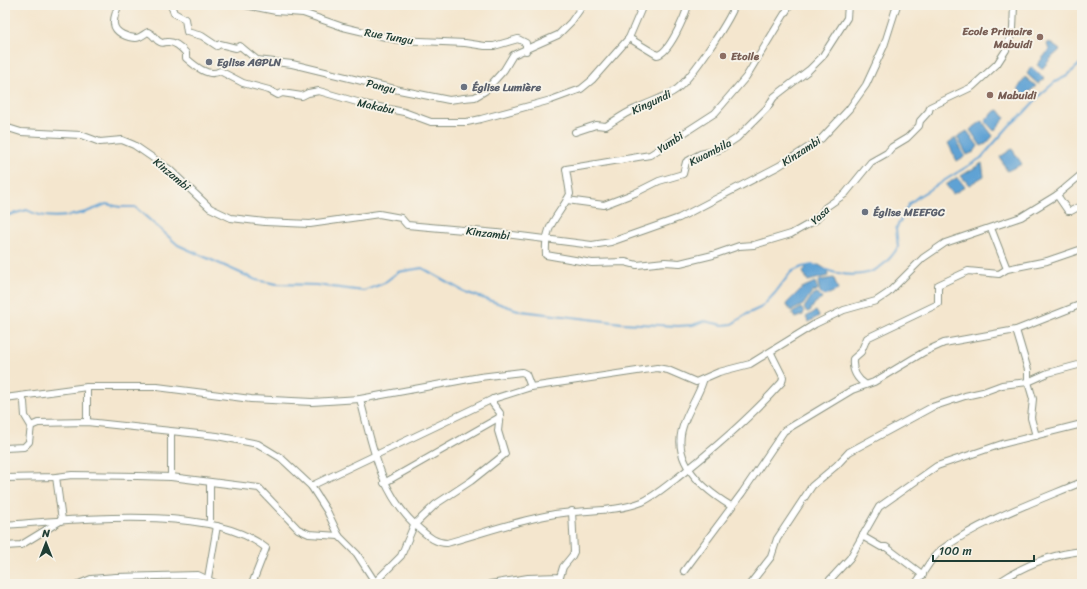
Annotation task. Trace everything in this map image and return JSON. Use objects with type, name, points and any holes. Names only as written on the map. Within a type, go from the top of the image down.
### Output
[{"type":"street","name":"Makabu","points":[[118,5],[114,23],[115,29],[126,36],[138,38],[148,32],[154,35],[158,41],[162,43],[171,42],[178,44],[186,53],[186,58],[208,73],[216,74],[220,72],[243,83],[278,94],[282,93],[302,96],[308,93],[319,92],[364,104],[404,112],[431,122],[467,122],[481,119],[552,100],[580,89],[592,80],[629,38],[643,5]]},
{"type":"street","name":"Pangu","points":[[171,5],[174,13],[185,19],[187,32],[202,36],[217,46],[220,44],[236,48],[240,46],[257,60],[292,64],[399,90],[449,100],[475,97],[485,91],[504,70],[510,58],[558,35],[571,22],[583,5]]},
{"type":"street","name":"Rue Tungu","points":[[245,5],[276,11],[293,10],[343,26],[398,40],[494,46],[518,39],[526,43],[526,51]]},
{"type":"street","points":[[629,38],[657,55],[664,53],[671,45],[688,5]]},
{"type":"street","name":"Kingundi","points":[[575,132],[596,125],[606,126],[622,115],[667,95],[678,88],[700,62],[735,5]]},
{"type":"street","name":"Yumbi","points":[[567,200],[570,190],[566,169],[650,155],[715,112],[746,77],[790,5]]},
{"type":"street","name":"Kwambila","points":[[567,200],[604,204],[635,193],[658,181],[683,174],[686,162],[700,154],[719,150],[737,138],[767,108],[774,97],[809,70],[822,57],[847,18],[848,5]]},
{"type":"street","name":"Kinzambi","points":[[5,127],[21,132],[81,134],[100,142],[122,140],[134,145],[169,169],[210,208],[235,219],[317,224],[330,220],[379,214],[400,218],[407,224],[601,245],[663,225],[679,218],[803,151],[821,139],[849,109],[866,86],[884,46],[897,5]]},
{"type":"street","name":"Yasa","points":[[546,239],[546,255],[548,256],[592,263],[625,262],[637,265],[665,262],[684,263],[739,246],[769,241],[799,231],[816,220],[826,207],[845,194],[871,162],[884,155],[907,138],[919,126],[920,121],[929,111],[930,107],[972,87],[997,64],[1006,50],[1013,29],[1014,5]]},
{"type":"street","points":[[311,486],[493,400],[531,387],[657,368],[668,370],[691,381],[703,381],[719,372],[750,364],[771,353],[815,324],[844,310],[876,301],[888,293],[923,258],[945,243],[1021,217],[1057,195],[1082,174]]},
{"type":"street","points":[[1057,195],[1068,211],[1082,205]]},
{"type":"street","points":[[546,239],[554,218],[567,200]]},
{"type":"street","points":[[991,228],[1007,269]]},
{"type":"street","points":[[865,384],[856,375],[852,366],[853,359],[861,352],[867,338],[938,304],[938,285],[954,276],[968,271],[999,274],[1007,269],[1046,260],[1082,249]]},
{"type":"street","points":[[684,571],[742,493],[784,431],[852,390],[874,382],[924,352],[944,343],[1016,330],[1082,304]]},
{"type":"street","points":[[1016,330],[1028,370],[1028,382],[1033,399],[1032,418],[1036,436]]},
{"type":"street","points":[[360,399],[374,457],[384,483],[400,510],[414,525],[437,542],[447,543],[527,519],[572,511],[600,511],[643,501],[656,494],[688,470],[752,413],[782,382],[783,377],[771,353]]},
{"type":"street","points":[[750,584],[771,557],[777,539],[812,486],[837,465],[849,452],[932,407],[965,396],[984,392],[1002,385],[1028,382],[1048,373],[1082,364]]},
{"type":"street","points":[[5,398],[87,386],[157,387],[250,399],[298,401],[360,399],[480,377],[522,372],[526,374],[531,387]]},
{"type":"street","points":[[703,381],[700,391],[683,426],[681,451],[688,470],[714,496],[731,506]]},
{"type":"street","points":[[87,386],[87,422]]},
{"type":"street","points":[[5,448],[27,445],[30,442],[31,426],[25,416],[24,402],[20,396]]},
{"type":"street","points":[[375,582],[401,556],[414,525],[436,504],[471,481],[505,454],[498,431],[500,413],[493,404],[493,400]]},
{"type":"street","points":[[384,483],[500,417]]},
{"type":"street","points":[[31,426],[38,423],[87,422],[217,436],[258,444],[281,458],[311,486],[327,511],[339,536],[357,554],[375,582],[382,584]]},
{"type":"street","points":[[826,584],[850,558],[879,507],[937,466],[1002,444],[1081,424]]},
{"type":"street","points":[[171,432],[171,477]]},
{"type":"street","points":[[5,478],[56,477],[72,474],[171,477],[259,488],[298,529],[304,533],[339,536]]},
{"type":"street","points":[[56,477],[61,520]]},
{"type":"street","points":[[210,482],[210,523]]},
{"type":"street","points":[[915,584],[940,551],[958,540],[1006,514],[1082,482]]},
{"type":"street","points":[[490,584],[528,578],[560,578],[563,566],[574,554],[572,511]]},
{"type":"street","points":[[5,525],[61,520],[142,518],[210,523],[233,529],[248,535],[266,548],[252,584]]},
{"type":"street","points":[[5,546],[21,546],[43,534],[61,520]]},
{"type":"street","points":[[208,578],[217,526]]},
{"type":"street","points":[[862,536],[881,547],[886,547],[923,575]]},
{"type":"street","points":[[996,584],[1012,573],[1065,552],[1082,551]]},
{"type":"street","points":[[79,584],[91,579],[116,577],[198,575],[208,578],[217,584]]},
{"type":"water","points":[[1049,42],[1060,50],[1042,69],[1037,65],[1049,50],[1047,44]]},
{"type":"water","points":[[1031,67],[1045,79],[1038,84],[1027,74]]},
{"type":"water","points":[[1025,77],[1036,86],[1025,96],[1018,89]]},
{"type":"water","points":[[999,110],[1005,118],[994,131],[985,121],[995,111]]},
{"type":"water","points":[[982,121],[993,136],[986,144],[981,146],[970,130]]},
{"type":"water","points":[[967,131],[978,146],[974,152],[967,155],[957,137]]},
{"type":"water","points":[[955,138],[965,156],[957,161],[948,143]]},
{"type":"water","points":[[1012,149],[1022,164],[1007,171],[1000,157]]},
{"type":"water","points":[[982,163],[984,176],[969,185],[961,176]]},
{"type":"water","points":[[958,178],[965,187],[953,194],[946,185]]},
{"type":"water","points":[[819,265],[827,270],[828,276],[808,281],[803,272],[807,266]]},
{"type":"water","points":[[834,278],[838,290],[824,296],[820,292],[818,283],[820,280]]},
{"type":"water","points":[[815,282],[818,290],[812,292],[803,305],[791,311],[786,304],[802,288]]},
{"type":"water","points":[[818,293],[822,299],[815,303],[810,311],[807,312],[804,308],[813,294]]},
{"type":"water","points":[[801,308],[804,312],[803,315],[795,318],[792,313]]},
{"type":"water","points":[[816,311],[819,316],[809,322],[806,317]]},
{"type":"waterway","points":[[823,269],[856,275],[875,270],[883,265],[898,247],[896,229],[909,204],[919,196],[981,158],[1010,125],[1023,114],[1041,94],[1055,82],[1067,76],[1082,62]]},
{"type":"waterway","points":[[5,216],[27,210],[46,216],[67,216],[88,211],[106,204],[120,207],[135,207],[178,245],[256,280],[277,284],[316,285],[364,291],[384,283],[398,272],[422,268],[465,292],[521,311],[622,323],[678,326],[693,325],[704,321],[723,325],[732,324],[747,314],[762,307],[791,272],[802,267],[812,265],[817,266]]},
{"type":"place","name":"Ecole Primaire Mabuidi","points":[[1040,37]]},
{"type":"place","name":"Etoile","points":[[723,56]]},
{"type":"place","name":"Eglise AGPLN","points":[[209,62]]},
{"type":"place","name":"Église Lumière","points":[[464,87]]},
{"type":"place","name":"Mabuidi","points":[[990,95]]},
{"type":"place","name":"Église MEEFGC","points":[[865,212]]}]
